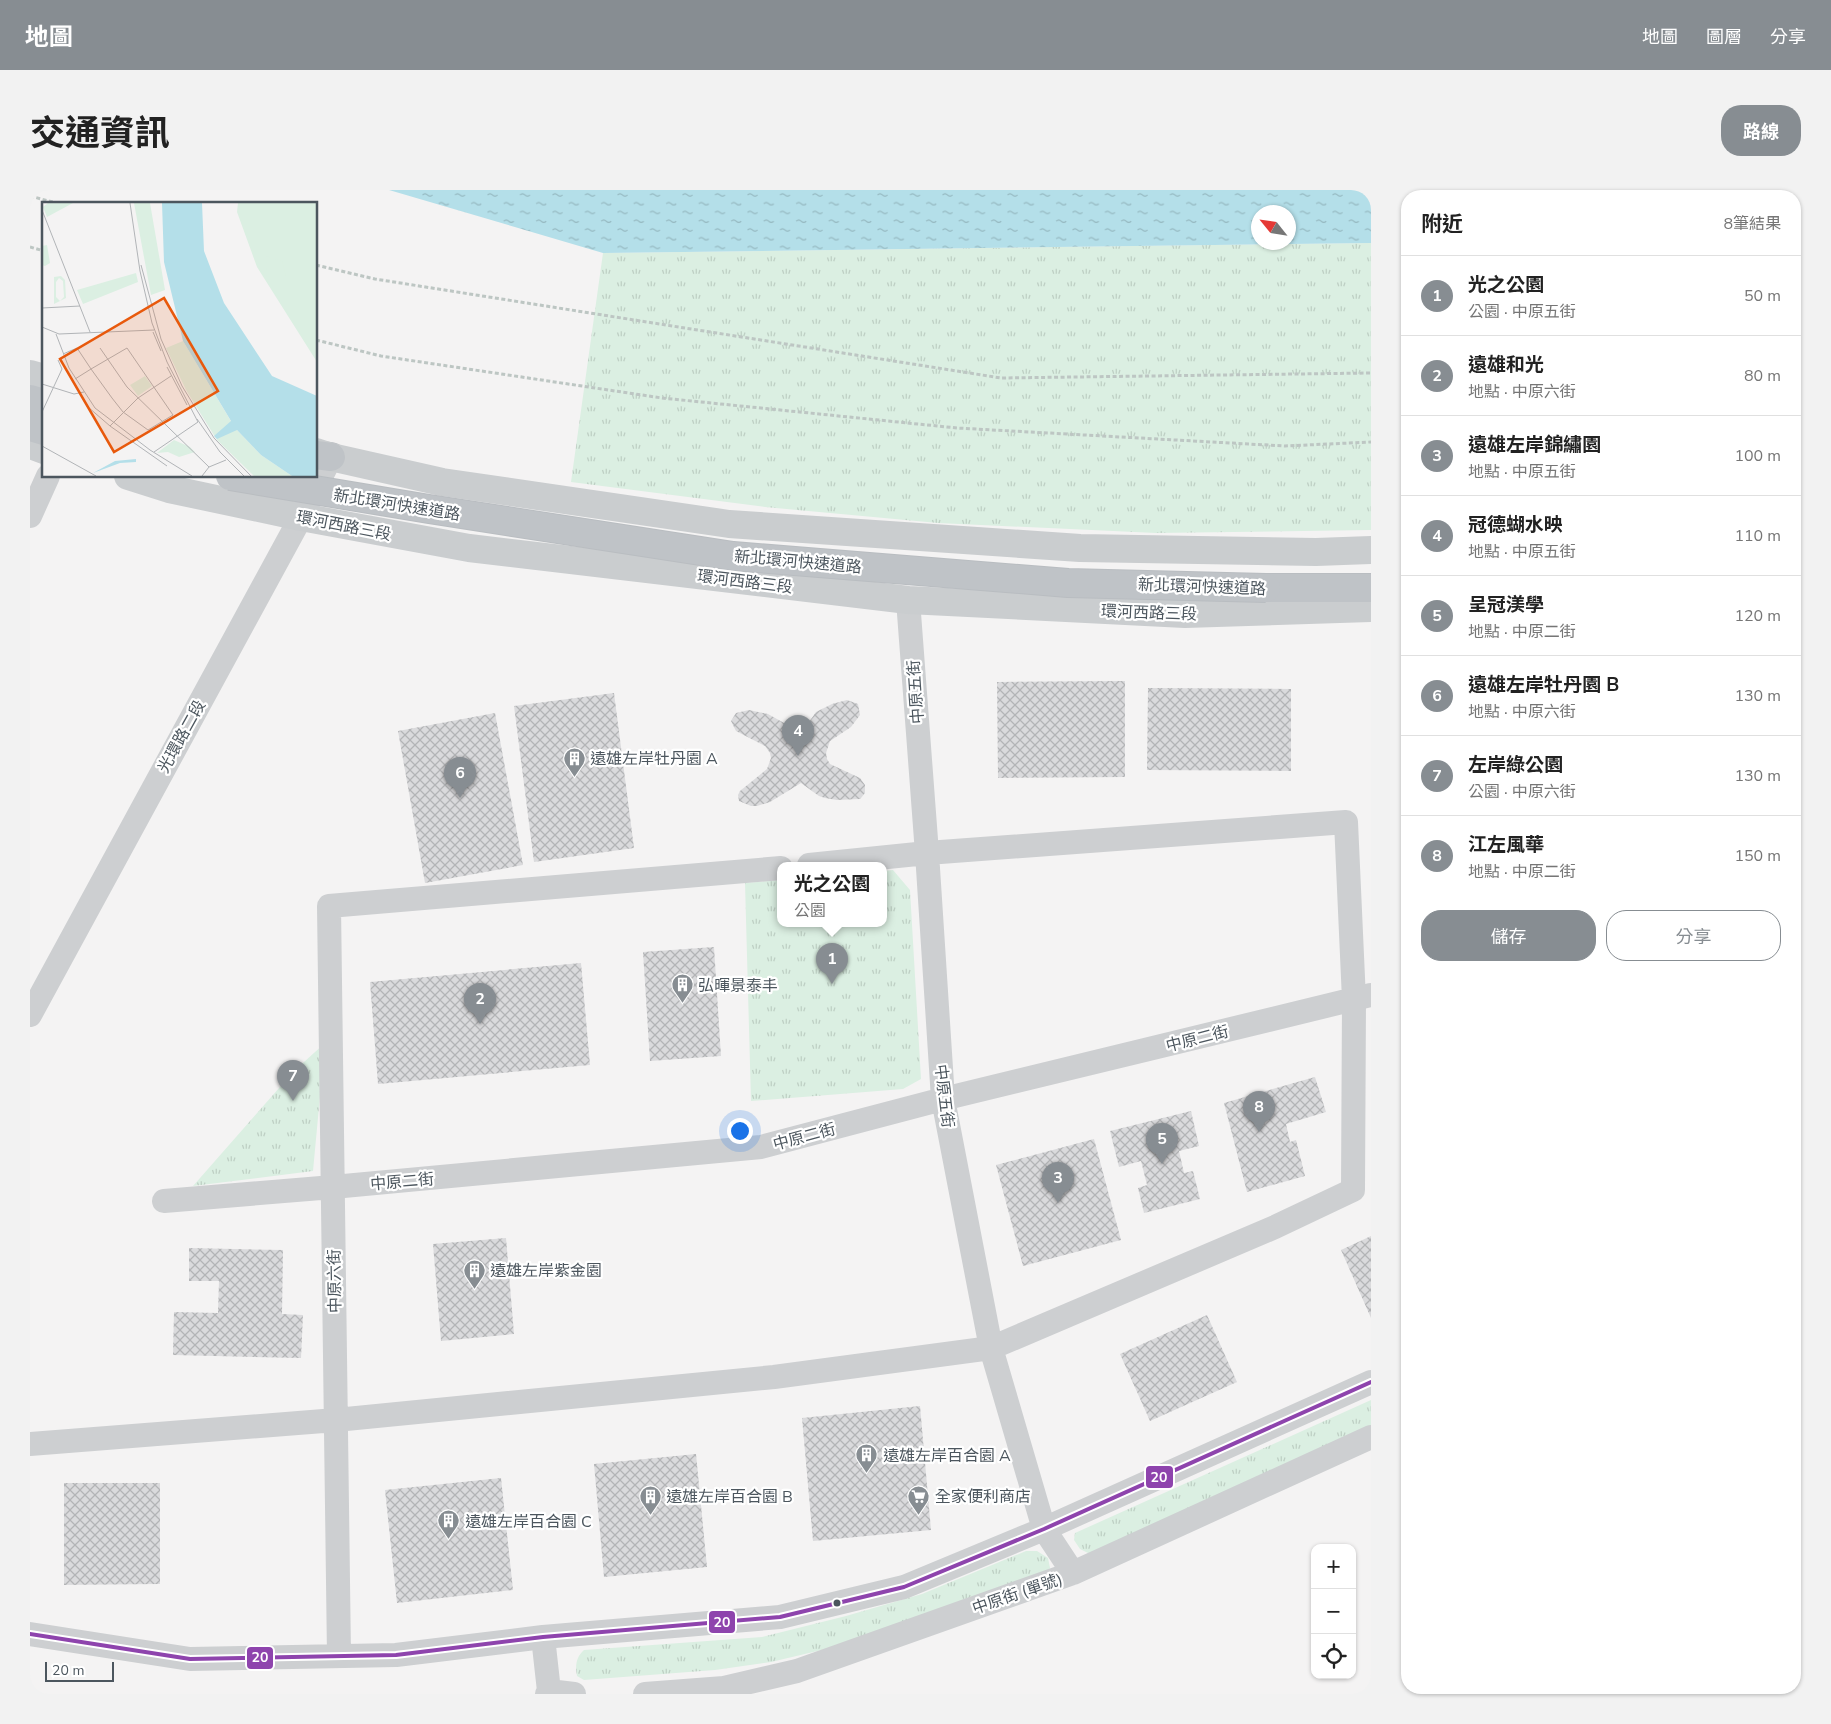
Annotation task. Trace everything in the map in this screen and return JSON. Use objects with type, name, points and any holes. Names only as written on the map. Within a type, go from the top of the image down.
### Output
[{"type":"highway","name":"新北環河快速道路","points":[[242,478],[420,508],[733,556],[1068,583],[1266,588],[1371,588]]},
{"type":"main road","points":[[30,445],[42,449]]},
{"type":"main road","points":[[321,455],[442,482],[730,524],[1080,548],[1316,552],[1371,550]]},
{"type":"main road","name":"環河西路三段","points":[[134,478],[169,489],[301,517],[469,548],[908,600],[1185,614],[1371,608]]},
{"type":"street","points":[[30,516],[47,478]]},
{"type":"street","name":"光環路二段","points":[[30,1015],[301,517],[314,478]]},
{"type":"street","name":"中原五街","points":[[908,600],[943,1099],[991,1348],[1044,1529],[1073,1573]]},
{"type":"street","points":[[30,1444],[336,1420],[774,1377],[991,1348],[1275,1227],[1353,1190],[1362,997],[1346,822],[927,853],[838,862]]},
{"type":"street","name":"中原六街","points":[[339,1656],[329,906],[777,868]]},
{"type":"street","name":"中原二街","points":[[164,1201],[761,1148],[943,1099],[1362,997]]},
{"type":"street","points":[[30,1634],[190,1659],[396,1655],[542,1637],[780,1617],[904,1587],[1044,1529],[1371,1382]]},
{"type":"street","name":"中原街 (單號)","points":[[645,1694],[724,1688],[797,1671],[1073,1573],[1371,1437]]},
{"type":"street","points":[[542,1637],[548,1692],[574,1694]]},
{"type":"path","points":[[30,196],[53,202]]},
{"type":"path","points":[[318,265],[375,279],[1001,378],[1371,373]]},
{"type":"path","points":[[318,340],[381,356],[662,398],[957,428],[1285,446],[1371,442]]},
{"type":"green space","points":[[1371,243],[1371,530],[1156,533],[938,523],[765,507],[571,482],[603,253],[1251,245],[1251,250],[1296,250],[1296,244]]},
{"type":"green space","points":[[893,870],[910,890],[921,1079],[903,1089],[751,1101],[745,883],[777,880],[777,927],[887,927],[887,871]]},
{"type":"green space","points":[[325,1043],[313,1171],[193,1186],[294,1071]]},
{"type":"green space","points":[[1371,1400],[1371,1426],[1090,1554],[1080,1549],[1074,1540],[1075,1533]]},
{"type":"green space","points":[[1026,1551],[1037,1551],[1048,1558],[1050,1568],[1047,1574],[826,1649],[771,1662],[715,1670],[584,1680],[577,1676],[577,1662],[584,1650],[762,1637],[846,1616],[922,1594]]},
{"type":"water","points":[[389,190],[1371,190],[1371,243],[1296,244],[1296,205],[1251,205],[1251,245],[603,253]]},
{"type":"building","points":[[1125,681],[1125,777],[998,778],[997,682]]},
{"type":"building","points":[[1148,688],[1291,689],[1291,771],[1147,770]]},
{"type":"building","name":"遠雄左岸牡丹園 A","points":[[614,693],[634,848],[534,862],[514,706]]},
{"type":"building","points":[[847,700],[858,704],[860,715],[851,727],[830,741],[826,753],[830,764],[860,778],[865,785],[865,793],[860,799],[837,800],[825,798],[801,783],[770,802],[757,806],[751,806],[739,801],[738,795],[740,791],[767,769],[771,758],[765,746],[736,731],[731,721],[736,713],[749,710],[768,714],[802,733],[806,731],[809,722],[816,712],[832,704]]},
{"type":"building","points":[[495,713],[523,865],[425,883],[398,731]]},
{"type":"building","name":"弘暉景泰丰","points":[[714,947],[721,1056],[650,1061],[643,952]]},
{"type":"building","points":[[581,963],[590,1065],[378,1084],[370,982]]},
{"type":"building","points":[[1315,1077],[1326,1112],[1286,1124],[1290,1142],[1296,1140],[1305,1176],[1247,1192],[1224,1103]]},
{"type":"building","points":[[1191,1111],[1199,1146],[1179,1151],[1184,1173],[1193,1171],[1200,1199],[1144,1213],[1138,1188],[1147,1185],[1141,1161],[1119,1167],[1110,1131]]},
{"type":"building","points":[[1094,1139],[1121,1240],[1023,1266],[996,1165]]},
{"type":"building","points":[[1371,1236],[1371,1318],[1341,1250]]},
{"type":"building","name":"遠雄左岸紫金園","points":[[506,1238],[514,1334],[441,1341],[433,1244]]},
{"type":"building","points":[[189,1248],[283,1250],[282,1314],[303,1315],[301,1358],[173,1355],[174,1312],[218,1313],[219,1281],[189,1281]]},
{"type":"building","points":[[1207,1315],[1237,1382],[1150,1421],[1120,1354]]},
{"type":"building","name":"遠雄左岸百合園 A","points":[[920,1406],[931,1530],[813,1541],[802,1418]]},
{"type":"building","name":"遠雄左岸百合園 B","points":[[696,1454],[707,1567],[604,1577],[594,1464]]},
{"type":"building","name":"遠雄左岸百合園 C","points":[[501,1478],[513,1590],[397,1603],[385,1490]]},
{"type":"building","points":[[64,1483],[160,1483],[160,1584],[64,1585]]},
{"type":"transit line","name":"20","points":[[30,1634],[190,1659],[396,1655],[543,1637],[780,1617],[904,1587],[1044,1529],[1371,1382]]},
{"type":"place","name":"冠德蝴水映","points":[[798,756]]},
{"type":"place","name":"遠雄左岸牡丹園 A","points":[[574,777]]},
{"type":"place","name":"遠雄左岸牡丹園 B","points":[[460,798]]},
{"type":"place","name":"光之公園","points":[[832,984]]},
{"type":"place","name":"弘暉景泰丰","points":[[682,1004]]},
{"type":"place","name":"遠雄和光","points":[[480,1024]]},
{"type":"place","name":"左岸綠公園","points":[[293,1101]]},
{"type":"place","name":"江左風華","points":[[1259,1132]]},
{"type":"place","name":"呈冠渼學","points":[[1162,1164]]},
{"type":"place","name":"遠雄左岸錦繡園","points":[[1058,1203]]},
{"type":"place","name":"遠雄左岸紫金園","points":[[474,1289]]},
{"type":"place","name":"遠雄左岸百合園 A","points":[[867,1474]]},
{"type":"place","name":"遠雄左岸百合園 B","points":[[650,1515]]},
{"type":"place","name":"全家便利商店","points":[[919,1515]]},
{"type":"place","name":"遠雄左岸百合園 C","points":[[449,1540]]}]
